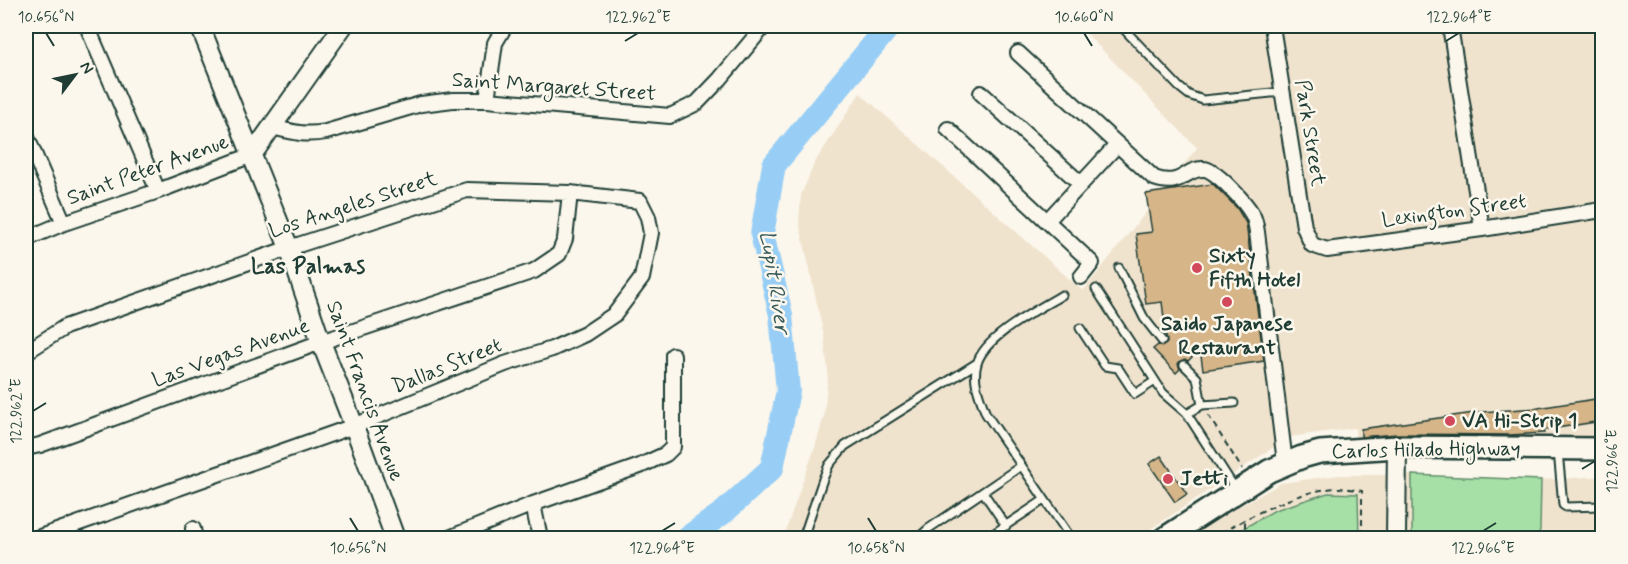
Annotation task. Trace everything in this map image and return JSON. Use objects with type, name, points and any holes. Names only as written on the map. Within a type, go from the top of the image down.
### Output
[{"type":"main road","name":"Carlos Hilado Highway","points":[[1165,538],[1285,463],[1320,452],[1397,447],[1602,449]]},
{"type":"street","points":[[87,26],[158,191]]},
{"type":"street","name":"Saint Francis Avenue","points":[[200,26],[289,248],[321,342],[395,538]]},
{"type":"street","points":[[252,155],[343,26]]},
{"type":"street","points":[[488,100],[495,43],[505,26]]},
{"type":"street","name":"Saint Margaret Street","points":[[272,127],[311,135],[421,104],[453,99],[670,116],[697,103],[764,26]]},
{"type":"street","name":"Park Street","points":[[1272,26],[1304,227],[1312,245]]},
{"type":"street","points":[[1450,26],[1482,229]]},
{"type":"street","points":[[1018,53],[1154,178],[1174,181],[1205,168],[1215,173],[1246,205],[1257,232],[1285,463]]},
{"type":"street","points":[[981,93],[1080,184]]},
{"type":"street","points":[[948,129],[1092,263],[1081,277]]},
{"type":"street","points":[[26,135],[64,223]]},
{"type":"street","points":[[1047,221],[1117,145]]},
{"type":"street","name":"Saint Peter Avenue","points":[[26,239],[252,155]]},
{"type":"street","name":"Los Angeles Street","points":[[26,352],[65,327],[289,248],[467,190],[570,193],[640,201]]},
{"type":"street","name":"Las Vegas Avenue","points":[[26,448],[40,445],[321,342],[534,271],[559,254],[565,239],[570,193]]},
{"type":"street","name":"Dallas Street","points":[[37,538],[354,426],[585,334],[615,314],[642,278],[651,233],[648,217],[640,201]]},
{"type":"street","name":"Lexington Street","points":[[1312,245],[1327,250],[1602,210]]},
{"type":"street","points":[[449,538],[533,504],[640,466],[666,454],[673,447],[673,355]]},
{"type":"street","points":[[1396,538],[1397,447]]},
{"type":"street","points":[[533,504],[540,538]]},
{"type":"lane","points":[[1121,26],[1189,95],[1203,100],[1282,92]]},
{"type":"lane","points":[[1119,268],[1144,318],[1162,341]]},
{"type":"lane","points":[[1096,289],[1163,393],[1187,414],[1244,487]]},
{"type":"lane","points":[[1062,295],[1002,333],[983,352],[977,363],[975,376],[978,394],[986,414],[1071,538]]},
{"type":"lane","points":[[1080,327],[1105,366],[1118,368],[1135,394],[1155,381]]},
{"type":"lane","points":[[803,538],[823,478],[845,446],[977,363]]},
{"type":"lane","points":[[1184,364],[1197,378],[1202,405]]},
{"type":"lane","points":[[1187,414],[1202,405],[1234,402]]},
{"type":"lane","points":[[1558,448],[1563,505],[1566,507],[1602,506]]},
{"type":"lane","points":[[918,538],[1021,466]]},
{"type":"lane","points":[[983,492],[1006,526]]},
{"type":"lane","points":[[987,538],[1044,500]]},
{"type":"path","points":[[1202,405],[1244,487]]},
{"type":"path","points":[[1212,538],[1245,518],[1276,505],[1310,493],[1339,488],[1362,491],[1362,538]]},
{"type":"path","points":[[1245,518],[1245,538]]},
{"type":"shaded area","points":[[1079,26],[1602,26],[1602,437],[1356,440],[1355,428],[1289,437],[1137,538],[783,538],[824,416],[828,373],[824,336],[799,221],[801,195],[815,162],[860,93],[1083,291],[1197,148]]},
{"type":"shaded area","points":[[1338,475],[1412,475],[1541,480],[1602,476],[1602,538],[1188,538],[1281,483]]},
{"type":"green space","points":[[1412,475],[1541,480],[1540,530],[1537,538],[1412,538]]},
{"type":"green space","points":[[1328,493],[1358,494],[1359,538],[1227,538],[1275,510]]},
{"type":"building","name":"Sixty Fifth Hotel","points":[[1213,184],[1237,208],[1246,223],[1264,361],[1203,370],[1200,349],[1188,361],[1185,359],[1180,361],[1178,364],[1180,369],[1176,373],[1153,349],[1167,343],[1162,302],[1146,304],[1136,234],[1152,232],[1146,194]]},
{"type":"building","points":[[1602,398],[1602,421],[1544,430],[1544,433],[1397,434],[1361,437],[1361,429]]},
{"type":"building","name":"Jetti","points":[[1161,456],[1187,494],[1175,502],[1149,464]]},
{"type":"waterway","name":"Lupit River","points":[[687,538],[724,512],[772,468],[788,391],[781,315],[762,234],[774,165],[889,26]]},
{"type":"place","name":"Sixty Fifth Hotel","points":[[1197,268]]},
{"type":"place","name":"Saido Japanese Restaurant","points":[[1227,302]]},
{"type":"place","name":"VA Hi-Strip 1","points":[[1450,421]]},
{"type":"place","name":"Jetti","points":[[1168,479]]},
{"type":"district","name":"Las Palmas","points":[[308,267]]}]
